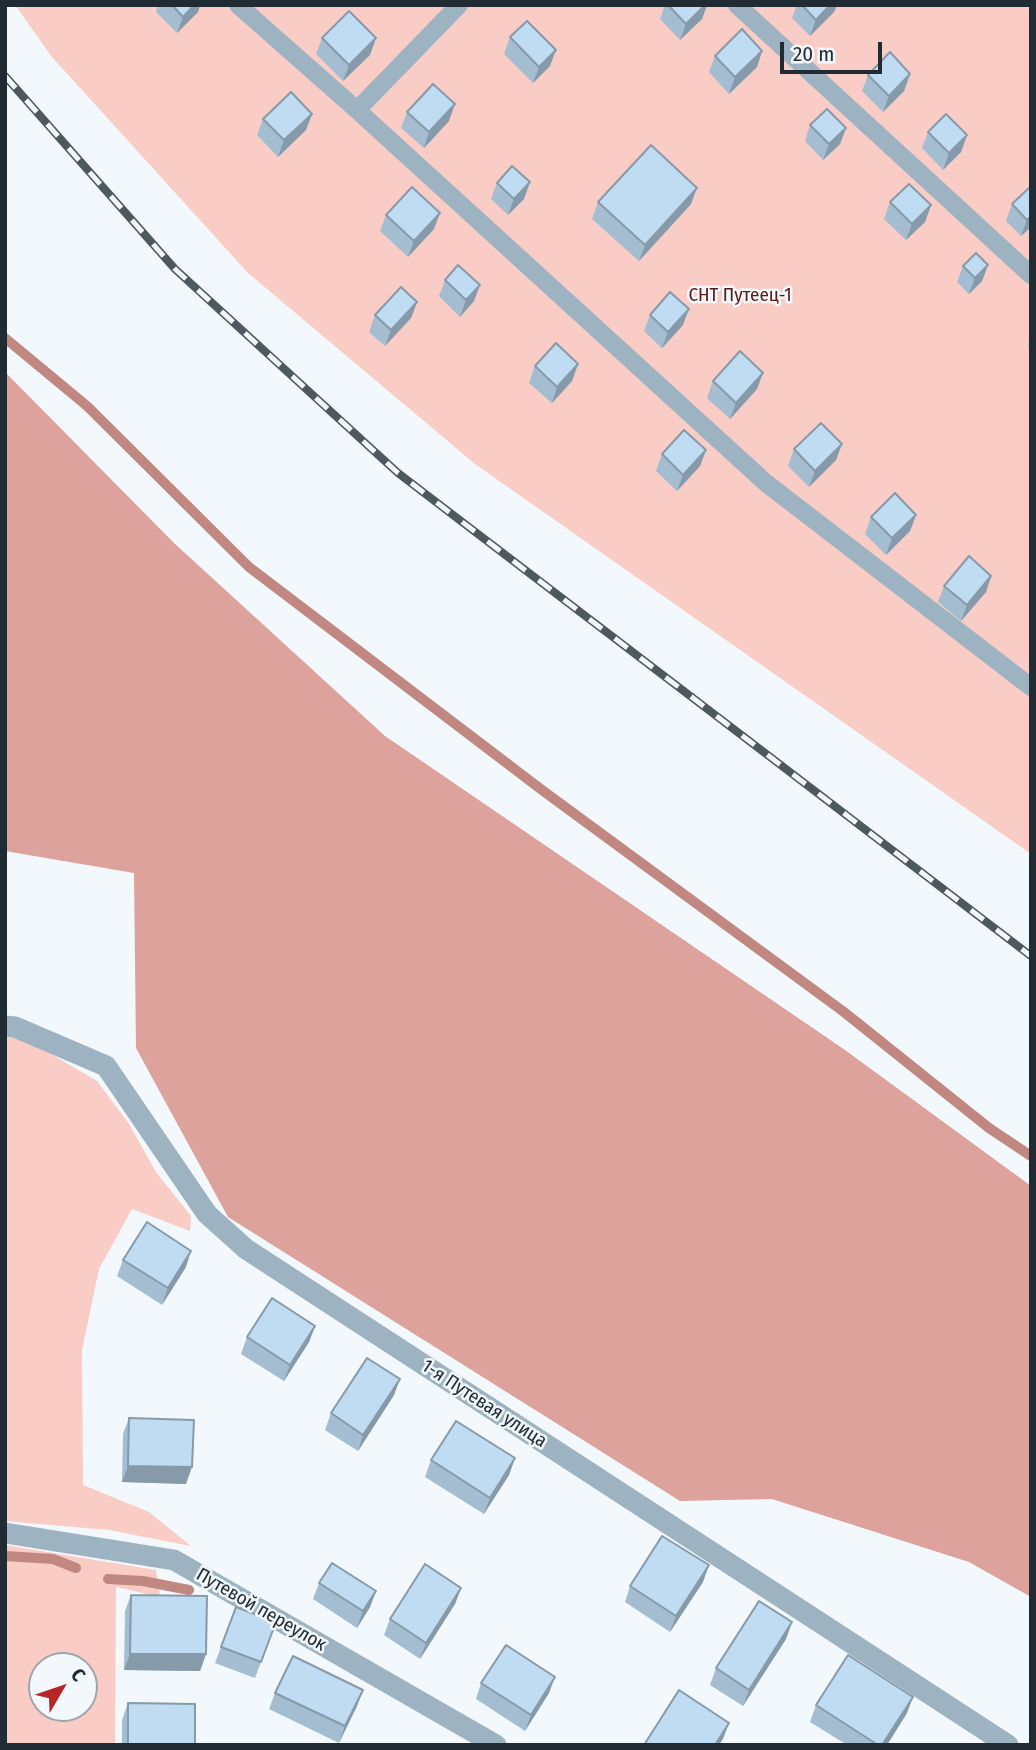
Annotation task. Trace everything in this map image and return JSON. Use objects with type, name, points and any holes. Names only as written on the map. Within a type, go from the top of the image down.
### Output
[{"type":"street","name":"1-я Путевая улица","points":[[5,1026],[15,1027],[106,1066],[207,1214],[246,1249],[1008,1745]]},
{"type":"street","name":"Путевой переулок","points":[[5,1534],[174,1560],[496,1745]]},
{"type":"lane","points":[[238,5],[357,110],[766,484],[1031,687]]},
{"type":"lane","points":[[357,110],[459,5]]},
{"type":"lane","points":[[737,5],[1031,275]]},
{"type":"green space","name":"СНТ Путеец-1","points":[[15,5],[1031,5],[1031,854],[475,464],[248,273],[52,57]]},
{"type":"green space","points":[[19,1035],[97,1081],[129,1124],[156,1172],[191,1216],[190,1231],[132,1209],[99,1269],[82,1350],[83,1485],[149,1512],[191,1546],[109,1530],[5,1521],[5,1036]]},
{"type":"green space","points":[[5,1545],[156,1570],[160,1597],[116,1587],[115,1745],[5,1745]]},
{"type":"shaded area","points":[[5,372],[174,543],[385,736],[845,1050],[1031,1186],[1031,1597],[969,1562],[772,1499],[680,1501],[228,1217],[136,1048],[134,873],[5,851]]},
{"type":"building","points":[[172,5],[194,5],[183,17]]},
{"type":"building","points":[[668,5],[705,5],[686,24]]},
{"type":"building","points":[[802,5],[830,5],[816,20]]},
{"type":"building","points":[[349,11],[376,38],[349,65],[322,38]]},
{"type":"building","points":[[527,21],[556,50],[539,67],[510,37]]},
{"type":"building","points":[[742,29],[762,51],[735,77],[715,56]]},
{"type":"building","points":[[890,52],[910,74],[889,96],[868,75]]},
{"type":"building","points":[[433,84],[455,104],[429,132],[407,112]]},
{"type":"building","points":[[291,92],[312,114],[284,140],[263,119]]},
{"type":"building","points":[[827,109],[846,128],[829,144],[810,125]]},
{"type":"building","points":[[946,114],[967,135],[949,153],[928,132]]},
{"type":"building","points":[[651,145],[697,188],[645,245],[598,202]]},
{"type":"building","points":[[512,166],[530,182],[514,199],[497,183]]},
{"type":"building","points":[[909,184],[931,205],[912,224],[890,202]]},
{"type":"building","points":[[1031,186],[1031,216],[1027,220],[1012,204]]},
{"type":"building","points":[[412,187],[440,213],[414,241],[386,215]]},
{"type":"building","points":[[976,253],[988,265],[975,278],[963,266]]},
{"type":"building","points":[[458,265],[480,285],[466,300],[445,280]]},
{"type":"building","points":[[401,287],[417,302],[391,330],[375,315]]},
{"type":"building","points":[[670,292],[689,309],[668,332],[650,315]]},
{"type":"building","points":[[556,343],[578,364],[557,387],[535,366]]},
{"type":"building","points":[[740,351],[763,373],[736,403],[713,381]]},
{"type":"building","points":[[821,423],[842,444],[815,471],[794,449]]},
{"type":"building","points":[[684,430],[706,450],[683,475],[662,454]]},
{"type":"building","points":[[895,493],[916,515],[892,538],[871,517]]},
{"type":"building","points":[[969,556],[991,576],[967,605],[944,586]]},
{"type":"building","points":[[147,1222],[191,1251],[168,1288],[123,1260]]},
{"type":"building","points":[[272,1298],[315,1326],[290,1365],[247,1337]]},
{"type":"building","points":[[367,1358],[400,1379],[363,1435],[331,1413]]},
{"type":"building","points":[[129,1418],[194,1420],[192,1467],[128,1466]]},
{"type":"building","points":[[456,1421],[515,1458],[490,1498],[431,1460]]},
{"type":"building","points":[[662,1536],[709,1565],[676,1616],[630,1586]]},
{"type":"building","points":[[332,1563],[376,1591],[363,1611],[319,1583]]},
{"type":"building","points":[[425,1564],[461,1588],[426,1643],[390,1619]]},
{"type":"building","points":[[131,1595],[207,1596],[206,1654],[130,1654]]},
{"type":"building","points":[[759,1601],[792,1622],[749,1690],[716,1668]]},
{"type":"building","points":[[236,1607],[276,1622],[261,1662],[221,1647]]},
{"type":"building","points":[[506,1645],[555,1677],[531,1715],[481,1683]]},
{"type":"building","points":[[848,1655],[913,1697],[882,1745],[816,1705]]},
{"type":"building","points":[[293,1656],[363,1690],[345,1726],[275,1693]]},
{"type":"building","points":[[679,1690],[729,1723],[715,1745],[644,1745]]},
{"type":"building","points":[[128,1703],[195,1704],[195,1745],[128,1745]]},
{"type":"waterway","points":[[5,338],[87,406],[249,567],[542,790],[844,1012],[989,1128],[1031,1156]]},
{"type":"waterway","points":[[5,1556],[53,1559],[76,1568]]},
{"type":"waterway","points":[[108,1579],[143,1581],[189,1590]]},
{"type":"railway","points":[[5,76],[175,269],[398,473],[1031,956]]}]
